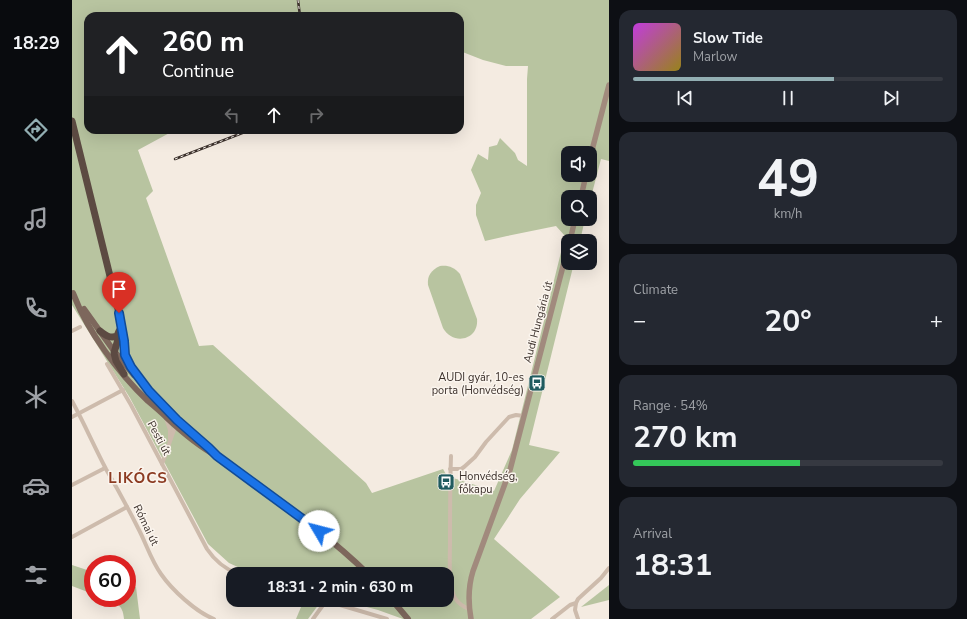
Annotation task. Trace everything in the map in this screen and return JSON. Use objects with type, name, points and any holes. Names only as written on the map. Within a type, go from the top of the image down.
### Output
[{"type":"highway","points":[[72,121],[119,313],[125,355],[131,367],[149,391]]},
{"type":"highway","points":[[100,331],[106,336],[115,337],[119,332],[121,325]]},
{"type":"highway","points":[[121,325],[114,351],[114,358],[124,374]]},
{"type":"main road","points":[[72,292],[132,374],[149,391],[185,434],[202,448],[217,456],[319,531],[361,567]]},
{"type":"main road","points":[[72,292],[90,327],[105,351],[124,374],[147,400],[165,416],[209,448],[217,456]]},
{"type":"main road","points":[[398,607],[408,619]]},
{"type":"street","points":[[593,146],[609,85]]},
{"type":"street","name":"Audi Hungária út","points":[[471,619],[469,609],[469,588],[472,571],[510,470],[562,270]]},
{"type":"street","points":[[72,331],[80,327]]},
{"type":"street","name":"Pesti út","points":[[107,364],[123,390],[210,553],[217,562],[226,568]]},
{"type":"street","points":[[72,417],[123,390]]},
{"type":"street","name":"Római út","points":[[72,400],[105,468],[128,507],[161,575],[186,601],[214,619]]},
{"type":"street","points":[[450,469],[460,469],[464,467],[475,457],[486,442],[509,417],[516,415],[524,416]]},
{"type":"street","points":[[165,416],[170,430],[169,443]]},
{"type":"street","points":[[162,464],[176,423]]},
{"type":"street","points":[[169,443],[176,435],[185,434]]},
{"type":"street","points":[[451,456],[451,580],[455,597],[458,602],[469,609]]},
{"type":"street","points":[[72,485],[105,468]]},
{"type":"street","points":[[72,537],[128,507]]},
{"type":"street","points":[[578,619],[575,610],[578,599],[601,578],[609,568]]},
{"type":"street","points":[[552,619],[570,605],[576,603]]},
{"type":"street","points":[[313,619],[321,607]]},
{"type":"street","points":[[348,607],[387,619]]},
{"type":"green space","points":[[72,0],[609,0],[609,161],[601,159],[597,174],[597,146],[561,146],[561,182],[595,182],[593,190],[561,190],[561,226],[583,226],[582,234],[563,234],[556,226],[485,241],[476,215],[476,205],[481,193],[471,170],[478,154],[488,160],[489,147],[497,145],[500,138],[515,153],[518,160],[527,166],[528,66],[506,66],[483,60],[464,53],[464,12],[84,12],[84,134],[168,134],[138,150],[153,191],[146,198],[199,346],[213,345],[366,483],[372,493],[443,469],[447,476],[494,491],[512,450],[561,252],[561,270],[572,270],[529,445],[560,452],[520,499],[494,539],[560,597],[531,619],[403,619],[367,607],[454,607],[454,567],[238,567],[229,563],[208,544],[130,398],[72,305]]},
{"type":"green space","points":[[440,266],[451,267],[460,274],[477,319],[477,326],[470,336],[459,339],[447,334],[443,328],[428,285],[430,274],[434,269]]},
{"type":"green space","points":[[72,565],[84,569],[84,591],[72,586]]},
{"type":"green space","points":[[609,585],[609,600],[581,607]]},
{"type":"green space","points":[[136,587],[140,619],[124,619],[120,607],[136,607]]},
{"type":"green space","points":[[301,607],[317,607],[308,619],[296,619]]},
{"type":"railway","points":[[298,0],[300,12]]},
{"type":"railway","points":[[175,159],[240,134]]},
{"type":"place","name":"AUDI gyár, 10-es porta (Honvédség)","points":[[537,383]]},
{"type":"place","name":"Honvédség, főkapu","points":[[446,482]]},
{"type":"district","name":"LIKÓCS","points":[[138,478]]},
{"type":"route","points":[[119,313],[123,331],[125,355],[131,367],[149,391],[177,420],[217,456],[319,531]]}]
